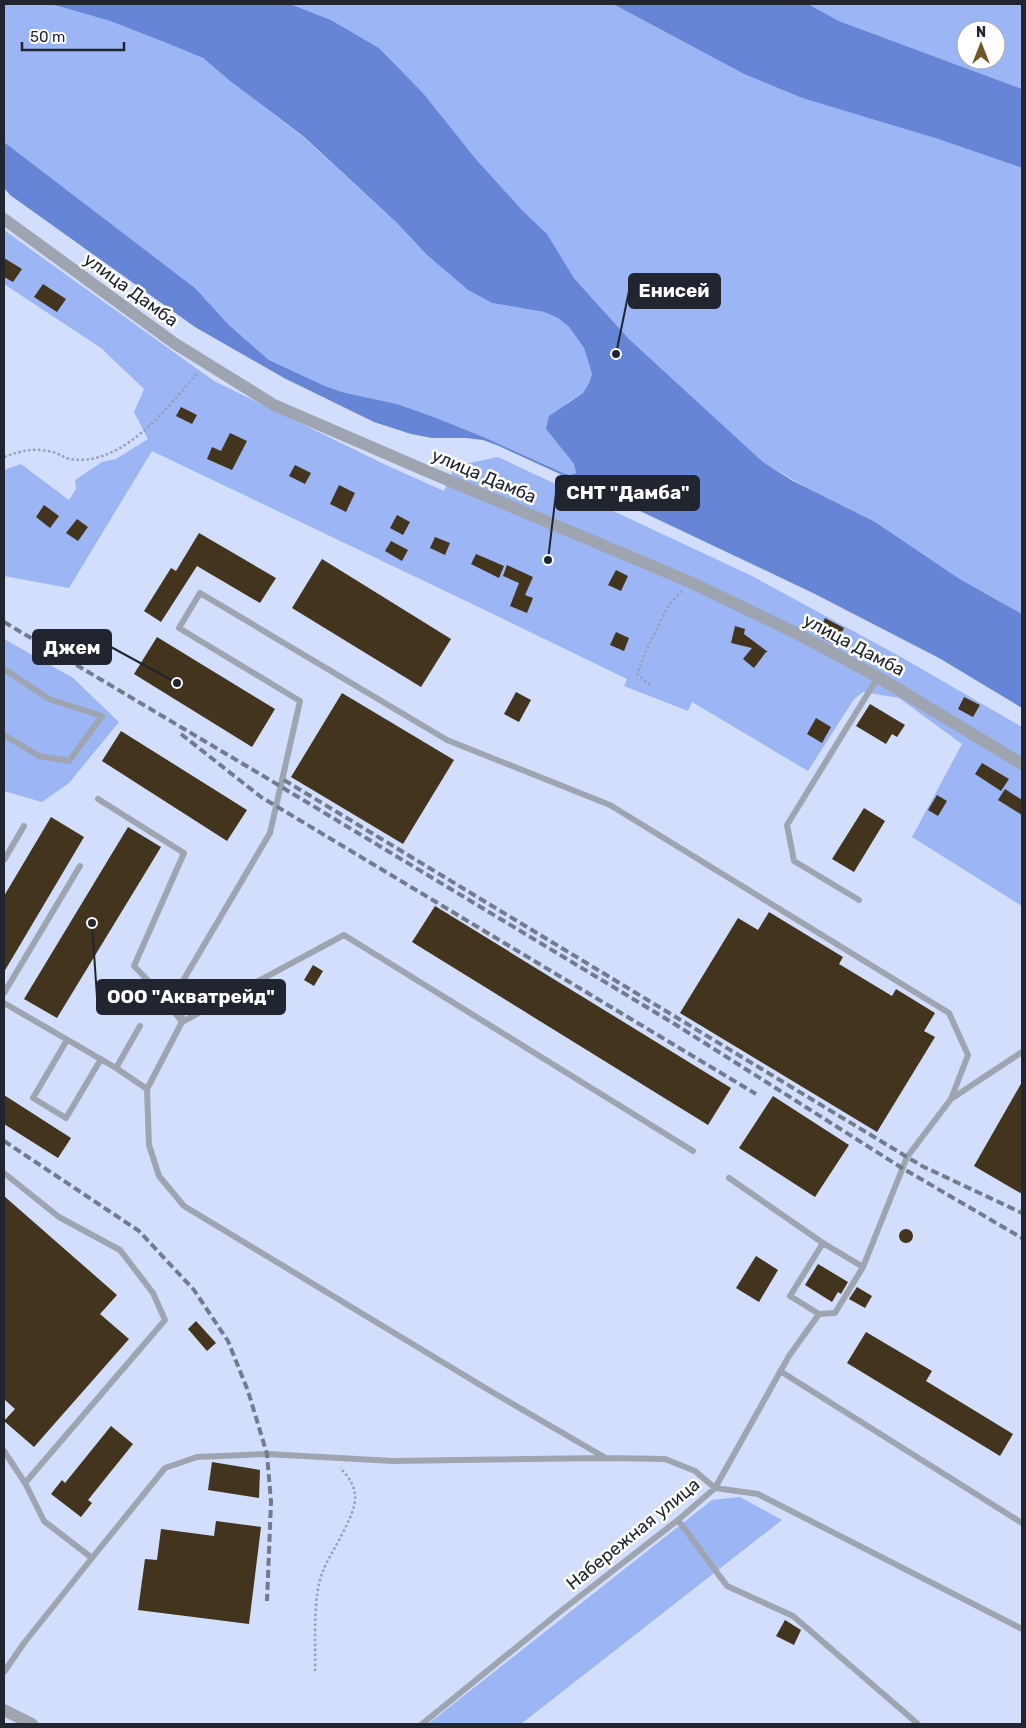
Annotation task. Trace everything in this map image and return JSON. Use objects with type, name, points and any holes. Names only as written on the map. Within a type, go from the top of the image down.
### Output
[{"type":"street","name":"улица Дамба","points":[[4,219],[174,343],[274,405],[690,582],[796,633],[878,677],[1022,764]]},
{"type":"street","points":[[4,1710],[32,1724]]},
{"type":"lane","points":[[605,1458],[184,1206],[159,1176],[149,1145],[147,1088],[182,1022],[181,984],[270,833],[300,701],[179,628],[200,593],[447,740],[610,805],[949,1013],[968,1055],[951,1099],[907,1157],[863,1267],[835,1313],[819,1314],[790,1296],[823,1243]]},
{"type":"lane","points":[[4,669],[49,699],[102,716],[69,760],[39,756],[4,735]]},
{"type":"lane","points":[[859,900],[794,861],[787,825],[878,677]]},
{"type":"lane","points":[[98,799],[184,853],[134,966],[160,993],[182,1022]]},
{"type":"lane","points":[[4,860],[24,826]]},
{"type":"lane","points":[[4,993],[80,866]]},
{"type":"lane","points":[[182,1022],[344,935],[693,1151]]},
{"type":"lane","points":[[4,1003],[147,1088]]},
{"type":"lane","points":[[116,1068],[140,1026]]},
{"type":"lane","points":[[67,1040],[32,1098],[66,1118],[101,1059]]},
{"type":"lane","points":[[951,1099],[1022,1052]]},
{"type":"lane","points":[[4,1173],[59,1217],[120,1250],[153,1293],[165,1320],[25,1483]]},
{"type":"lane","points":[[729,1178],[823,1243],[863,1267]]},
{"type":"lane","points":[[4,1672],[24,1643],[165,1468],[197,1457],[267,1454],[393,1461],[665,1459],[695,1471],[715,1488],[780,1371],[819,1314]]},
{"type":"lane","points":[[780,1371],[1022,1523]]},
{"type":"lane","points":[[4,1451],[25,1483],[44,1521],[92,1558]]},
{"type":"lane","name":"Набережная улица","points":[[422,1724],[561,1611],[678,1520],[715,1488],[758,1494],[1022,1629]]},
{"type":"lane","points":[[678,1520],[727,1586],[793,1616],[918,1724]]},
{"type":"path","points":[[4,457],[38,448],[70,459],[91,459],[113,453],[141,433],[172,402],[206,363]]},
{"type":"path","points":[[650,684],[637,674],[646,650],[668,606],[690,582]]},
{"type":"path","points":[[315,1671],[317,1602],[322,1572],[348,1521],[355,1498],[350,1478],[330,1458]]},
{"type":"shaded area","points":[[4,4],[51,4],[110,21],[203,58],[302,136],[396,222],[427,255],[468,290],[492,303],[544,312],[558,318],[569,327],[584,348],[592,374],[583,393],[567,403],[546,429],[574,464],[576,473],[570,475],[563,473],[486,438],[397,404],[342,392],[325,386],[269,360],[229,325],[195,288],[4,142]]},
{"type":"shaded area","points":[[51,4],[290,4],[331,20],[379,48],[423,93],[475,158],[522,210],[547,234],[574,278],[629,339],[763,462],[793,481],[875,522],[958,578],[1022,614],[1022,708],[939,658],[815,594],[499,446],[483,440],[432,438],[411,434],[374,422],[284,378],[195,327],[10,195],[4,188],[4,142],[195,288],[229,325],[269,360],[325,386],[342,392],[397,404],[486,438],[563,473],[570,475],[576,473],[574,464],[546,429],[549,416],[583,393],[592,374],[584,348],[569,327],[558,318],[544,312],[492,303],[468,290],[427,255],[396,222],[303,136],[230,81],[203,58],[110,21]]},
{"type":"shaded area","points":[[290,4],[613,4],[744,74],[802,98],[938,139],[1022,168],[1022,614],[763,462],[629,339],[574,278],[547,234],[522,210],[475,158],[423,93],[379,48],[331,20]]},
{"type":"shaded area","points":[[613,4],[808,4],[839,21],[956,64],[956,70],[971,70],[1022,89],[1022,168],[938,139],[802,98],[744,74]]},
{"type":"shaded area","points":[[808,4],[1022,4],[1022,89],[971,70],[1006,70],[1006,20],[956,20],[956,64],[839,21]]},
{"type":"shaded area","points":[[4,230],[214,381],[386,465],[444,491],[455,466],[498,457],[752,576],[901,657],[1022,727],[1022,906],[912,837],[962,744],[899,698],[863,692],[854,699],[808,771],[692,702],[688,711],[624,686],[627,679],[152,451],[69,588],[4,576],[4,470],[21,464],[69,500],[76,489],[75,480],[102,462],[116,459],[148,439],[134,412],[144,389],[101,348],[4,284]]},
{"type":"shaded area","points":[[4,639],[73,678],[119,722],[69,783],[42,802],[4,791]]},
{"type":"shaded area","points":[[740,1497],[782,1520],[521,1724],[428,1724],[712,1500]]},
{"type":"building","points":[[4,258],[22,269],[13,282],[4,277]]},
{"type":"building","points":[[43,284],[66,299],[57,312],[34,297]]},
{"type":"building","points":[[181,407],[197,415],[192,424],[176,416]]},
{"type":"building","points":[[230,433],[247,441],[232,470],[207,459],[212,447],[221,451]]},
{"type":"building","points":[[295,465],[311,473],[305,484],[289,476]]},
{"type":"building","points":[[339,485],[355,493],[346,512],[330,504]]},
{"type":"building","points":[[44,505],[59,516],[50,528],[36,517]]},
{"type":"building","points":[[397,515],[410,522],[403,535],[390,528]]},
{"type":"building","points":[[77,519],[88,527],[78,541],[66,533]]},
{"type":"building","points":[[199,533],[276,578],[260,603],[197,566],[161,622],[144,611],[171,568],[176,571]]},
{"type":"building","points":[[435,537],[450,543],[445,555],[430,548]]},
{"type":"building","points":[[391,541],[408,550],[402,561],[385,551]]},
{"type":"building","points":[[476,554],[504,566],[499,578],[471,564]]},
{"type":"building","points":[[322,559],[451,639],[421,687],[292,608]]},
{"type":"building","points":[[507,565],[533,577],[525,595],[533,598],[527,613],[510,606],[519,583],[503,576]]},
{"type":"building","points":[[616,570],[628,576],[621,591],[608,585]]},
{"type":"building","points":[[825,618],[844,628],[835,645],[817,635]]},
{"type":"building","points":[[735,626],[745,629],[744,634],[768,652],[766,652],[754,668],[743,659],[752,648],[731,643]]},
{"type":"building","points":[[616,632],[629,638],[624,651],[610,645]]},
{"type":"building","points":[[157,637],[275,709],[252,747],[134,674]]},
{"type":"building","points":[[516,692],[531,700],[519,722],[504,714]]},
{"type":"building","points":[[342,693],[454,760],[403,844],[291,777]]},
{"type":"building","points":[[964,697],[980,705],[973,717],[958,709]]},
{"type":"building","points":[[870,704],[905,725],[897,737],[892,734],[886,744],[856,726]]},
{"type":"building","points":[[816,718],[831,727],[822,743],[807,734]]},
{"type":"building","points":[[121,731],[247,810],[227,841],[102,761]]},
{"type":"building","points":[[982,763],[1009,779],[1001,791],[975,774]]},
{"type":"building","points":[[1005,789],[1022,800],[1022,815],[998,800]]},
{"type":"building","points":[[937,795],[947,801],[938,816],[928,810]]},
{"type":"building","points":[[864,808],[885,821],[854,872],[832,859]]},
{"type":"building","points":[[51,817],[84,837],[4,972],[4,896]]},
{"type":"building","points":[[128,827],[161,847],[57,1018],[24,999]]},
{"type":"building","points":[[435,906],[731,1088],[708,1125],[412,942]]},
{"type":"building","points":[[769,912],[843,957],[839,964],[892,996],[896,989],[935,1013],[924,1031],[935,1037],[877,1132],[680,1013],[738,918],[758,930]]},
{"type":"building","points":[[313,965],[323,971],[314,986],[304,980]]},
{"type":"building","points":[[1022,1082],[1022,1194],[974,1166]]},
{"type":"building","points":[[4,1095],[71,1138],[58,1158],[4,1124]]},
{"type":"building","points":[[773,1096],[849,1145],[815,1197],[739,1148]]},
{"type":"building","points":[[4,1196],[117,1295],[100,1314],[129,1339],[34,1447],[4,1421],[15,1409],[4,1399]]},
{"type":"building","points":[[906,1229],[911,1231],[913,1236],[911,1241],[906,1243],[901,1241],[899,1236],[901,1231]]},
{"type":"building","points":[[756,1256],[778,1270],[759,1302],[736,1288]]},
{"type":"building","points":[[818,1264],[848,1282],[841,1294],[838,1292],[832,1302],[805,1285]]},
{"type":"building","points":[[857,1287],[872,1296],[865,1308],[849,1299]]},
{"type":"building","points":[[196,1321],[216,1343],[207,1351],[188,1329]]},
{"type":"building","points":[[866,1332],[932,1371],[926,1381],[1013,1434],[1000,1456],[847,1363]]},
{"type":"building","points":[[111,1426],[133,1444],[88,1500],[92,1503],[81,1517],[51,1494],[62,1480],[65,1483]]},
{"type":"building","points":[[212,1462],[260,1470],[259,1498],[208,1490]]},
{"type":"building","points":[[216,1521],[261,1527],[249,1624],[138,1610],[145,1559],[157,1560],[161,1529],[214,1536]]},
{"type":"building","points":[[785,1620],[801,1630],[794,1645],[776,1636]]},
{"type":"railway","points":[[4,622],[673,1023],[902,1168],[1022,1238]]},
{"type":"railway","points":[[181,734],[261,797],[756,1094]]},
{"type":"railway","points":[[284,780],[922,1166],[1022,1213]]},
{"type":"railway","points":[[4,1141],[139,1231],[194,1290],[228,1341],[248,1391],[267,1454],[271,1502],[267,1601]]},
{"type":"place","name":"Енисей","points":[[616,354]]},
{"type":"place","name":"СНТ \"Дамба\"","points":[[548,560]]},
{"type":"place","name":"Джем","points":[[177,683]]},
{"type":"place","name":"ООО \"Акватрейд\"","points":[[92,923]]}]
